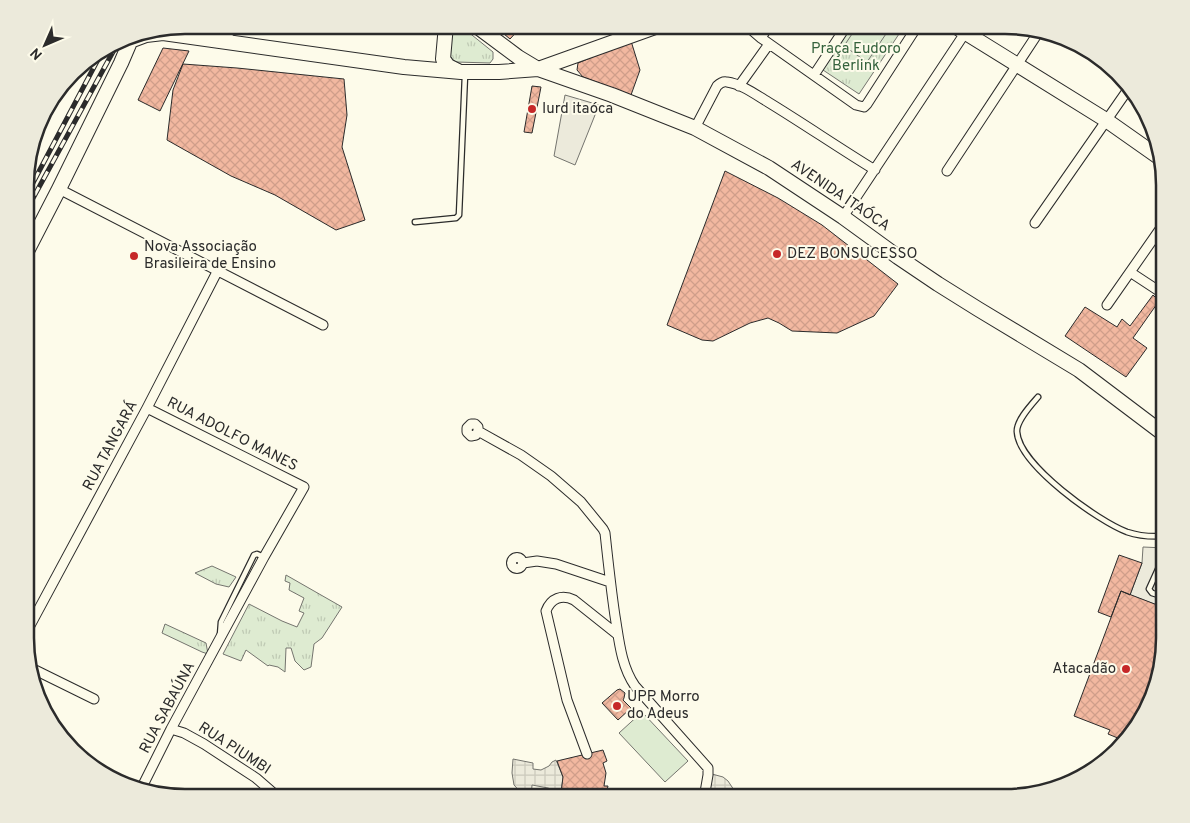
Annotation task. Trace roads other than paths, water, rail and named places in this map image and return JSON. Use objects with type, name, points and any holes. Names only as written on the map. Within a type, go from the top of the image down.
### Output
[{"type":"main road","points":[[173,34],[404,67],[463,72],[499,72],[538,69],[636,34]]},
{"type":"main road","points":[[445,34],[443,59],[448,66],[463,72]]},
{"type":"main road","name":"AVENIDA ITAÓCA","points":[[487,34],[518,58],[538,69],[621,98],[695,128],[769,168],[844,216],[898,257],[938,284],[1079,370],[1156,428]]},
{"type":"main road","points":[[967,34],[1106,120],[1152,153]]},
{"type":"main road","points":[[34,237],[129,44]]},
{"type":"main road","points":[[579,54],[571,68],[574,78],[583,85]]},
{"type":"street","points":[[227,42],[228,34]]},
{"type":"street","points":[[756,34],[856,105],[864,107],[912,34]]},
{"type":"street","points":[[761,38],[763,34]]},
{"type":"street","points":[[814,75],[841,34]]},
{"type":"street","points":[[844,216],[964,34]]},
{"type":"street","points":[[947,171],[1035,37]]},
{"type":"street","points":[[739,86],[769,44]]},
{"type":"street","points":[[695,128],[719,83],[726,81],[739,86],[814,130],[875,170]]},
{"type":"street","points":[[1035,223],[1125,93]]},
{"type":"street","points":[[59,189],[322,325]]},
{"type":"street","points":[[1107,305],[1156,235]]},
{"type":"street","name":"RUA TANGARÁ","points":[[34,618],[147,408],[218,270]]},
{"type":"street","points":[[1130,272],[1156,289]]},
{"type":"street","name":"RUA ADOLFO MANES","points":[[147,408],[304,487]]},
{"type":"street","points":[[478,431],[521,455],[551,476],[581,502],[605,533],[618,635],[630,680],[708,768],[706,789]]},
{"type":"street","name":"RUA SABAÚNA","points":[[144,783],[171,729],[304,487]]},
{"type":"street","points":[[523,563],[537,561],[556,564],[610,582]]},
{"type":"street","points":[[587,754],[567,700],[546,611],[548,604],[560,597],[570,598],[618,635]]},
{"type":"street","points":[[38,671],[94,699]]},
{"type":"street","name":"RUA PIUMBI","points":[[171,729],[184,733],[204,744],[256,778],[268,789]]},
{"type":"lane","points":[[415,222],[456,218],[459,215],[463,72]]},
{"type":"lane","points":[[1038,397],[1020,420],[1016,430],[1023,449],[1036,466],[1072,498],[1105,521],[1129,532],[1156,537]]},
{"type":"lane","points":[[1156,574],[1149,589],[1156,594]]},
{"type":"railway","points":[[34,196],[113,52]]},
{"type":"railway","points":[[34,180],[96,62]]},
{"type":"place","name":"Iurd itaóca","points":[[532,109]]},
{"type":"place","name":"DEZ BONSUCESSO","points":[[777,254]]},
{"type":"place","name":"Nova Associação Brasileira de Ensino","points":[[134,256]]},
{"type":"place","name":"Atacadão","points":[[1126,669]]},
{"type":"place","name":"UPP Morro do Adeus","points":[[617,706]]},
{"type":"park label","name":"Praça Eudoro Berlink","points":[[856,58]]}]
